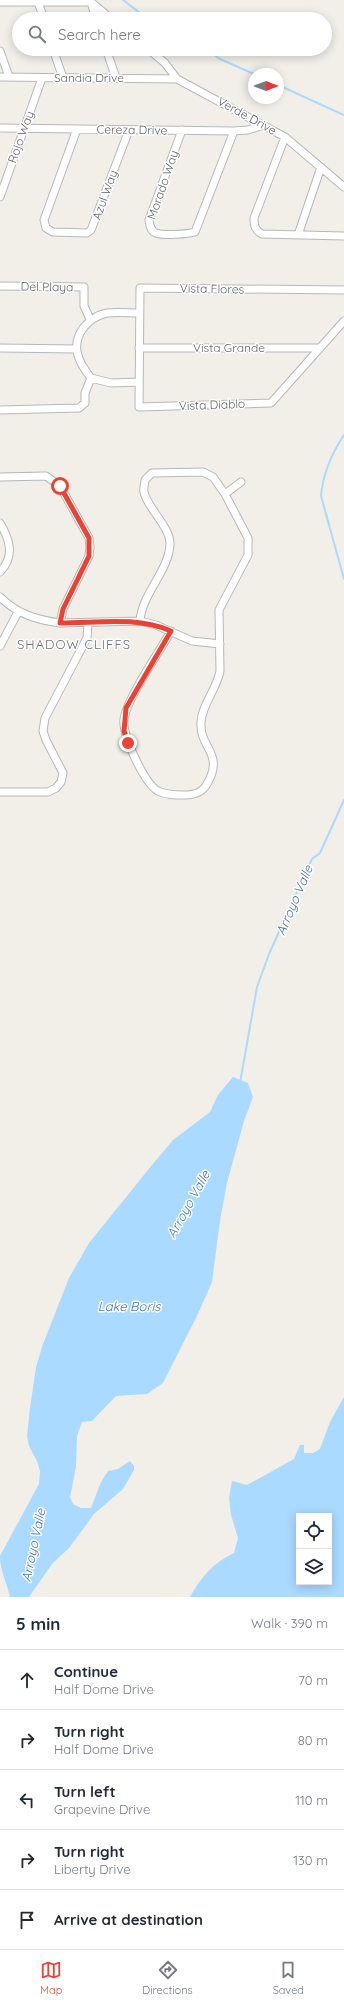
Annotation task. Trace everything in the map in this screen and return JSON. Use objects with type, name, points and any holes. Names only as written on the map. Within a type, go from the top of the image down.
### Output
[{"type":"street","points":[[90,1],[94,12]]},
{"type":"street","points":[[0,2],[90,1],[103,12]]},
{"type":"street","points":[[38,2],[42,12]]},
{"type":"street","points":[[0,51],[9,77]]},
{"type":"street","points":[[55,56],[63,78]]},
{"type":"street","points":[[108,56],[116,78]]},
{"type":"street","name":"Verde Drive","points":[[156,56],[165,63],[177,79],[285,137],[344,187]]},
{"type":"street","name":"Sandia Drive","points":[[0,77],[177,79]]},
{"type":"street","name":"Rojo Way","points":[[0,197],[42,78]]},
{"type":"street","name":"Cereza Drive","points":[[0,128],[234,131],[248,130],[263,125]]},
{"type":"street","name":"Azul Way","points":[[77,129],[44,220],[46,228],[53,232],[87,233],[91,230],[129,130]]},
{"type":"street","name":"Morado Way","points":[[182,130],[149,220],[151,228],[156,234],[189,234],[195,232],[234,131]]},
{"type":"street","points":[[285,137],[254,218],[254,225],[257,231],[262,234],[344,236]]},
{"type":"street","points":[[298,235],[321,167]]},
{"type":"street","name":"Del Playa","points":[[0,286],[84,287],[84,306],[90,319]]},
{"type":"street","name":"Vista Flores","points":[[139,348],[140,288],[344,290]]},
{"type":"street","points":[[139,313],[106,313],[90,319],[81,331],[77,340],[76,348],[80,362],[91,378],[111,383],[139,382]]},
{"type":"street","points":[[320,348],[344,321]]},
{"type":"street","points":[[0,348],[76,348]]},
{"type":"street","name":"Vista Grande","points":[[139,348],[320,348]]},
{"type":"street","name":"Vista Diablo","points":[[139,348],[139,407],[270,403],[320,348]]},
{"type":"street","points":[[0,410],[79,408],[85,403],[85,393],[91,378]]},
{"type":"street","points":[[140,621],[140,613],[146,595],[168,556],[170,543],[167,532],[144,492],[145,480],[152,473],[203,472],[213,477],[225,494],[248,538],[248,555],[219,610],[221,660],[219,680],[206,705],[201,721],[201,734],[214,757],[214,765],[207,784],[201,791],[192,795],[165,794],[156,790],[134,754],[124,731],[126,708],[171,631]]},
{"type":"street","points":[[0,477],[46,476],[55,481],[60,486],[89,538],[89,556],[63,609],[60,623]]},
{"type":"street","points":[[225,494],[241,482]]},
{"type":"street","points":[[0,523],[7,536],[10,548],[9,560],[0,572]]},
{"type":"street","points":[[0,597],[18,612],[48,622],[88,623],[140,621],[156,625],[192,641],[220,644]]},
{"type":"street","points":[[0,646],[18,612]]},
{"type":"street","points":[[0,792],[48,792],[56,788],[61,782],[63,772],[46,740],[43,731],[44,718],[87,638],[88,623]]},
{"type":"water","name":"Lake Boris","points":[[233,1077],[248,1083],[253,1097],[244,1121],[227,1183],[220,1221],[212,1282],[197,1316],[163,1383],[147,1394],[116,1396],[92,1421],[82,1422],[77,1436],[76,1467],[70,1497],[73,1504],[81,1508],[91,1508],[101,1482],[108,1471],[118,1469],[130,1461],[134,1466],[134,1470],[123,1489],[94,1514],[69,1548],[52,1564],[29,1597],[10,1597],[2,1572],[0,1556],[39,1484],[40,1471],[37,1461],[29,1446],[27,1436],[30,1408],[36,1367],[43,1344],[69,1278],[89,1243],[152,1165],[173,1140],[210,1112],[218,1095]]},
{"type":"water","points":[[344,1397],[344,1597],[190,1597],[208,1571],[220,1561],[234,1553],[238,1538],[231,1515],[229,1498],[232,1481],[247,1485],[294,1459],[300,1445],[304,1445],[304,1453],[313,1453],[320,1449],[330,1422]]},
{"type":"waterway","name":"Arroyo Valle","points":[[123,0],[139,12]]},
{"type":"waterway","name":"Arroyo Valle","points":[[216,56],[248,71]]},
{"type":"waterway","name":"Arroyo Valle","points":[[284,88],[344,115]]},
{"type":"waterway","name":"Arroyo Valle","points":[[344,435],[329,464],[324,479],[321,496],[344,579]]},
{"type":"waterway","name":"Arroyo Valle","points":[[240,1083],[257,987],[269,954],[312,859],[320,853],[344,800]]},
{"type":"district","name":"SHADOW CLIFFS","points":[[74,644]]},
{"type":"route","points":[[60,486],[89,538],[90,547],[89,556],[63,609],[60,623],[140,621],[171,631],[126,708],[124,731],[128,743]]}]
